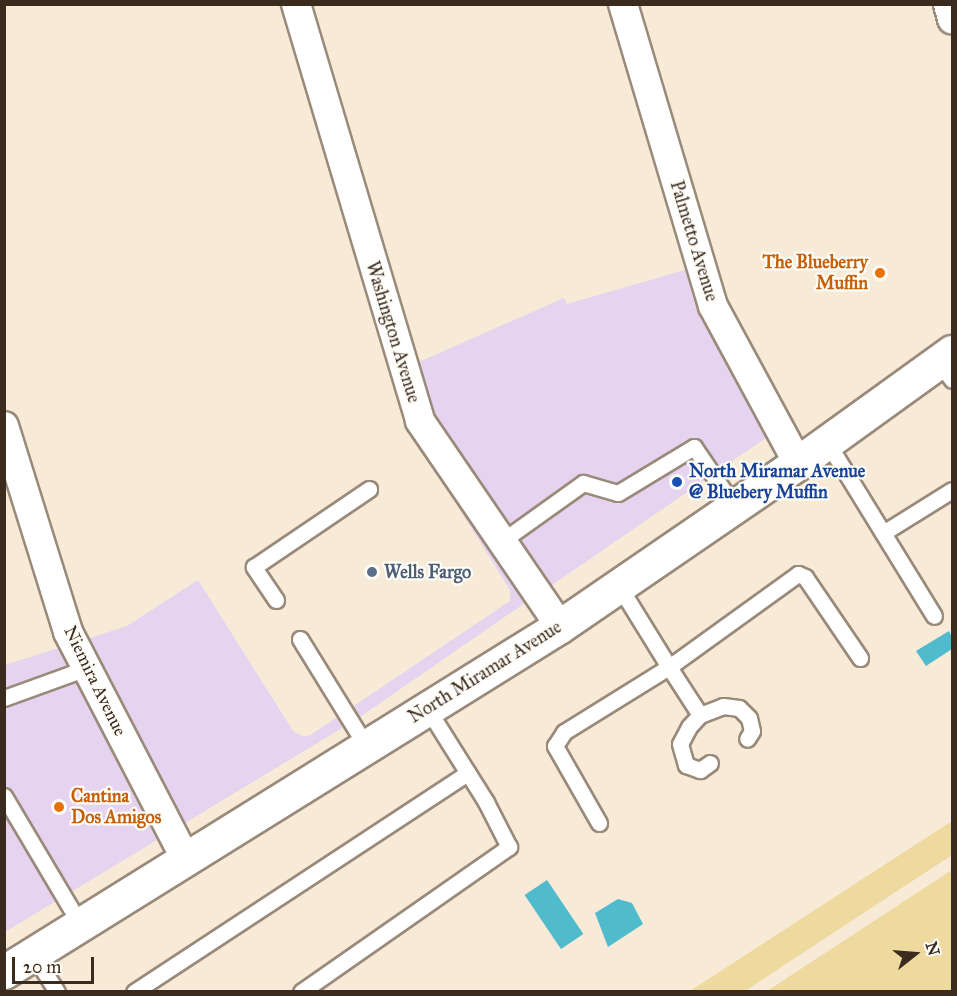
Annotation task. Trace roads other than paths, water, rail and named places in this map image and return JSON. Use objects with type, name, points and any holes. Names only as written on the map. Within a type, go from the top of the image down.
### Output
[{"type":"main road","name":"North Miramar Avenue","points":[[4,972],[560,626],[827,442],[948,365]]},
{"type":"street","name":"Washington Avenue","points":[[296,4],[420,421],[560,626]]},
{"type":"street","name":"Palmetto Avenue","points":[[623,4],[713,306],[798,463]]},
{"type":"street","points":[[948,4],[952,19]]},
{"type":"street","name":"Niemira Avenue","points":[[4,426],[68,632],[185,858]]},
{"type":"lane","points":[[827,442],[934,616]]},
{"type":"lane","points":[[502,541],[583,483],[618,493],[694,447],[734,506]]},
{"type":"lane","points":[[276,600],[254,567],[369,489]]},
{"type":"lane","points":[[883,533],[952,490]]},
{"type":"lane","points":[[599,823],[555,746],[564,732],[669,667],[798,574],[805,576],[860,658]]},
{"type":"lane","points":[[619,586],[700,715]]},
{"type":"lane","points":[[300,639],[366,746]]},
{"type":"lane","points":[[4,698],[87,668]]},
{"type":"lane","points":[[710,763],[700,770],[686,765],[681,744],[689,727],[700,715],[723,706],[739,708],[749,718],[752,731],[747,739]]},
{"type":"lane","points":[[300,992],[509,847],[468,773],[427,708]]},
{"type":"lane","points":[[134,992],[468,773]]},
{"type":"lane","points":[[4,796],[80,924]]},
{"type":"lane","points":[[33,954],[57,992]]},
{"type":"water","points":[[949,631],[952,637],[952,649],[926,666],[916,651]]},
{"type":"water","points":[[547,880],[583,934],[561,949],[525,895]]},
{"type":"water","points":[[618,899],[632,903],[643,924],[608,947],[595,913]]},
{"type":"place","name":"The Blueberry Muffin","points":[[880,273]]},
{"type":"place","name":"North Miramar Avenue @ Bluebery Muffin","points":[[677,482]]},
{"type":"place","name":"Wells Fargo","points":[[372,572]]},
{"type":"place","name":"Cantina Dos Amigos","points":[[59,807]]}]
